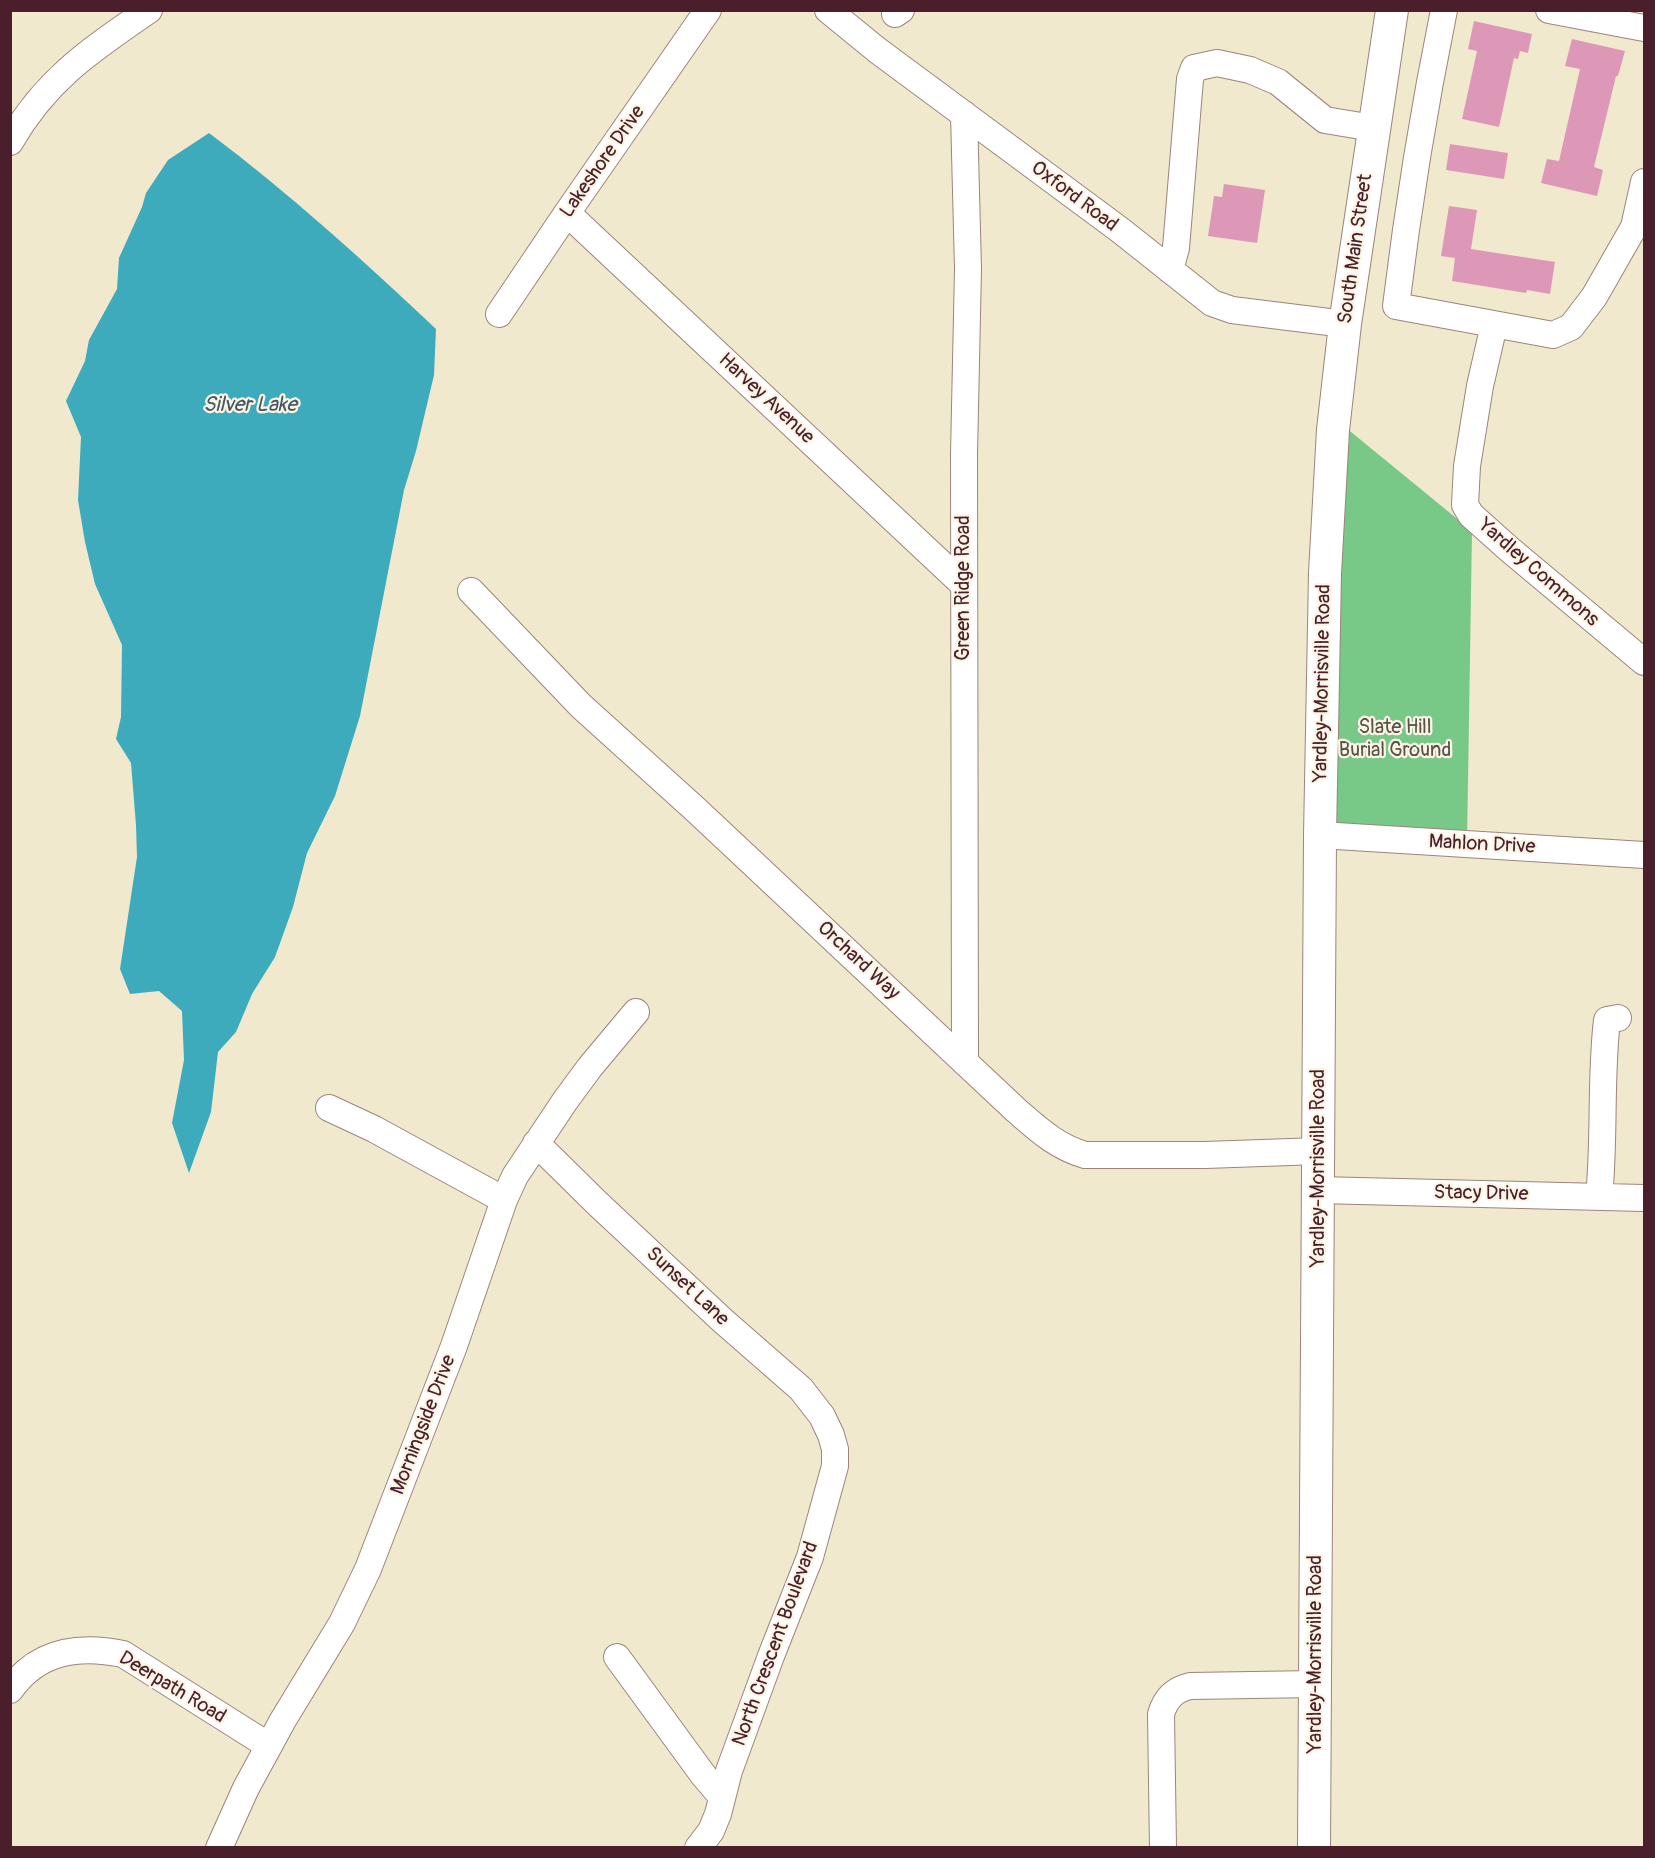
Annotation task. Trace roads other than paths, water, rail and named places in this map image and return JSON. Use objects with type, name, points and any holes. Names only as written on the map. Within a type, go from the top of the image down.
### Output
[{"type":"main road","name":"South Main Street","points":[[1330,490],[1333,430],[1345,324],[1392,10]]},
{"type":"main road","name":"Yardley-Morrisville Road","points":[[1314,1848],[1320,835],[1325,573],[1330,490]]},
{"type":"street","points":[[10,142],[34,105],[58,78],[85,55],[149,10]]},
{"type":"street","name":"Lakeshore Drive","points":[[500,314],[708,10]]},
{"type":"street","name":"Oxford Road","points":[[828,10],[878,51],[1212,303],[1232,310],[1345,324]]},
{"type":"street","points":[[1444,10],[1426,99],[1396,306],[1553,335],[1571,327],[1594,297],[1634,227],[1644,182]]},
{"type":"street","points":[[1549,10],[1644,28]]},
{"type":"street","points":[[1170,270],[1176,248],[1190,79],[1194,68],[1217,63],[1250,70],[1278,82],[1325,120],[1373,128]]},
{"type":"street","name":"Green Ridge Road","points":[[963,114],[968,269],[964,585],[965,1062]]},
{"type":"street","name":"Harvey Avenue","points":[[567,213],[964,585]]},
{"type":"street","name":"Yardley Commons","points":[[1494,325],[1480,386],[1467,466],[1465,505],[1471,515],[1509,549],[1644,662]]},
{"type":"street","name":"Orchard Way","points":[[471,591],[581,706],[1042,1134],[1069,1150],[1085,1155],[1205,1155],[1319,1151]]},
{"type":"street","name":"Mahlon Drive","points":[[1320,835],[1644,855]]},
{"type":"street","name":"Morningside Drive","points":[[219,1848],[246,1788],[342,1623],[368,1569],[454,1346],[504,1200],[515,1176],[590,1067],[636,1012]]},
{"type":"street","points":[[1599,1197],[1607,1020],[1618,1018]]},
{"type":"street","points":[[329,1108],[374,1129],[504,1200]]},
{"type":"street","name":"Sunset Lane","points":[[536,1143],[672,1274],[801,1389],[816,1408],[831,1435]]},
{"type":"street","name":"Stacy Drive","points":[[1318,1190],[1644,1198]]},
{"type":"street","name":"North Crescent Boulevard","points":[[707,1845],[729,1771],[810,1557],[835,1466],[835,1449],[831,1435]]},
{"type":"street","name":"Deerpath Road","points":[[10,1690],[24,1674],[39,1663],[62,1653],[80,1649],[99,1649],[123,1654],[269,1746]]},
{"type":"street","points":[[617,1657],[704,1776],[723,1797]]},
{"type":"street","points":[[1163,1848],[1161,1714],[1170,1695],[1190,1686],[1315,1684]]},
{"type":"water","name":"Silver Lake","points":[[209,133],[325,228],[436,329],[434,375],[404,490],[360,716],[335,796],[307,853],[293,907],[275,957],[252,994],[236,1032],[218,1052],[211,1112],[189,1173],[172,1123],[184,1060],[182,1011],[159,991],[130,994],[120,969],[137,857],[131,763],[116,739],[121,717],[122,645],[95,584],[85,542],[78,500],[81,437],[66,401],[85,361],[89,340],[117,289],[119,258],[146,193],[168,160]]},
{"type":"park label","name":"Slate Hill Burial Ground","points":[[1395,740]]}]
